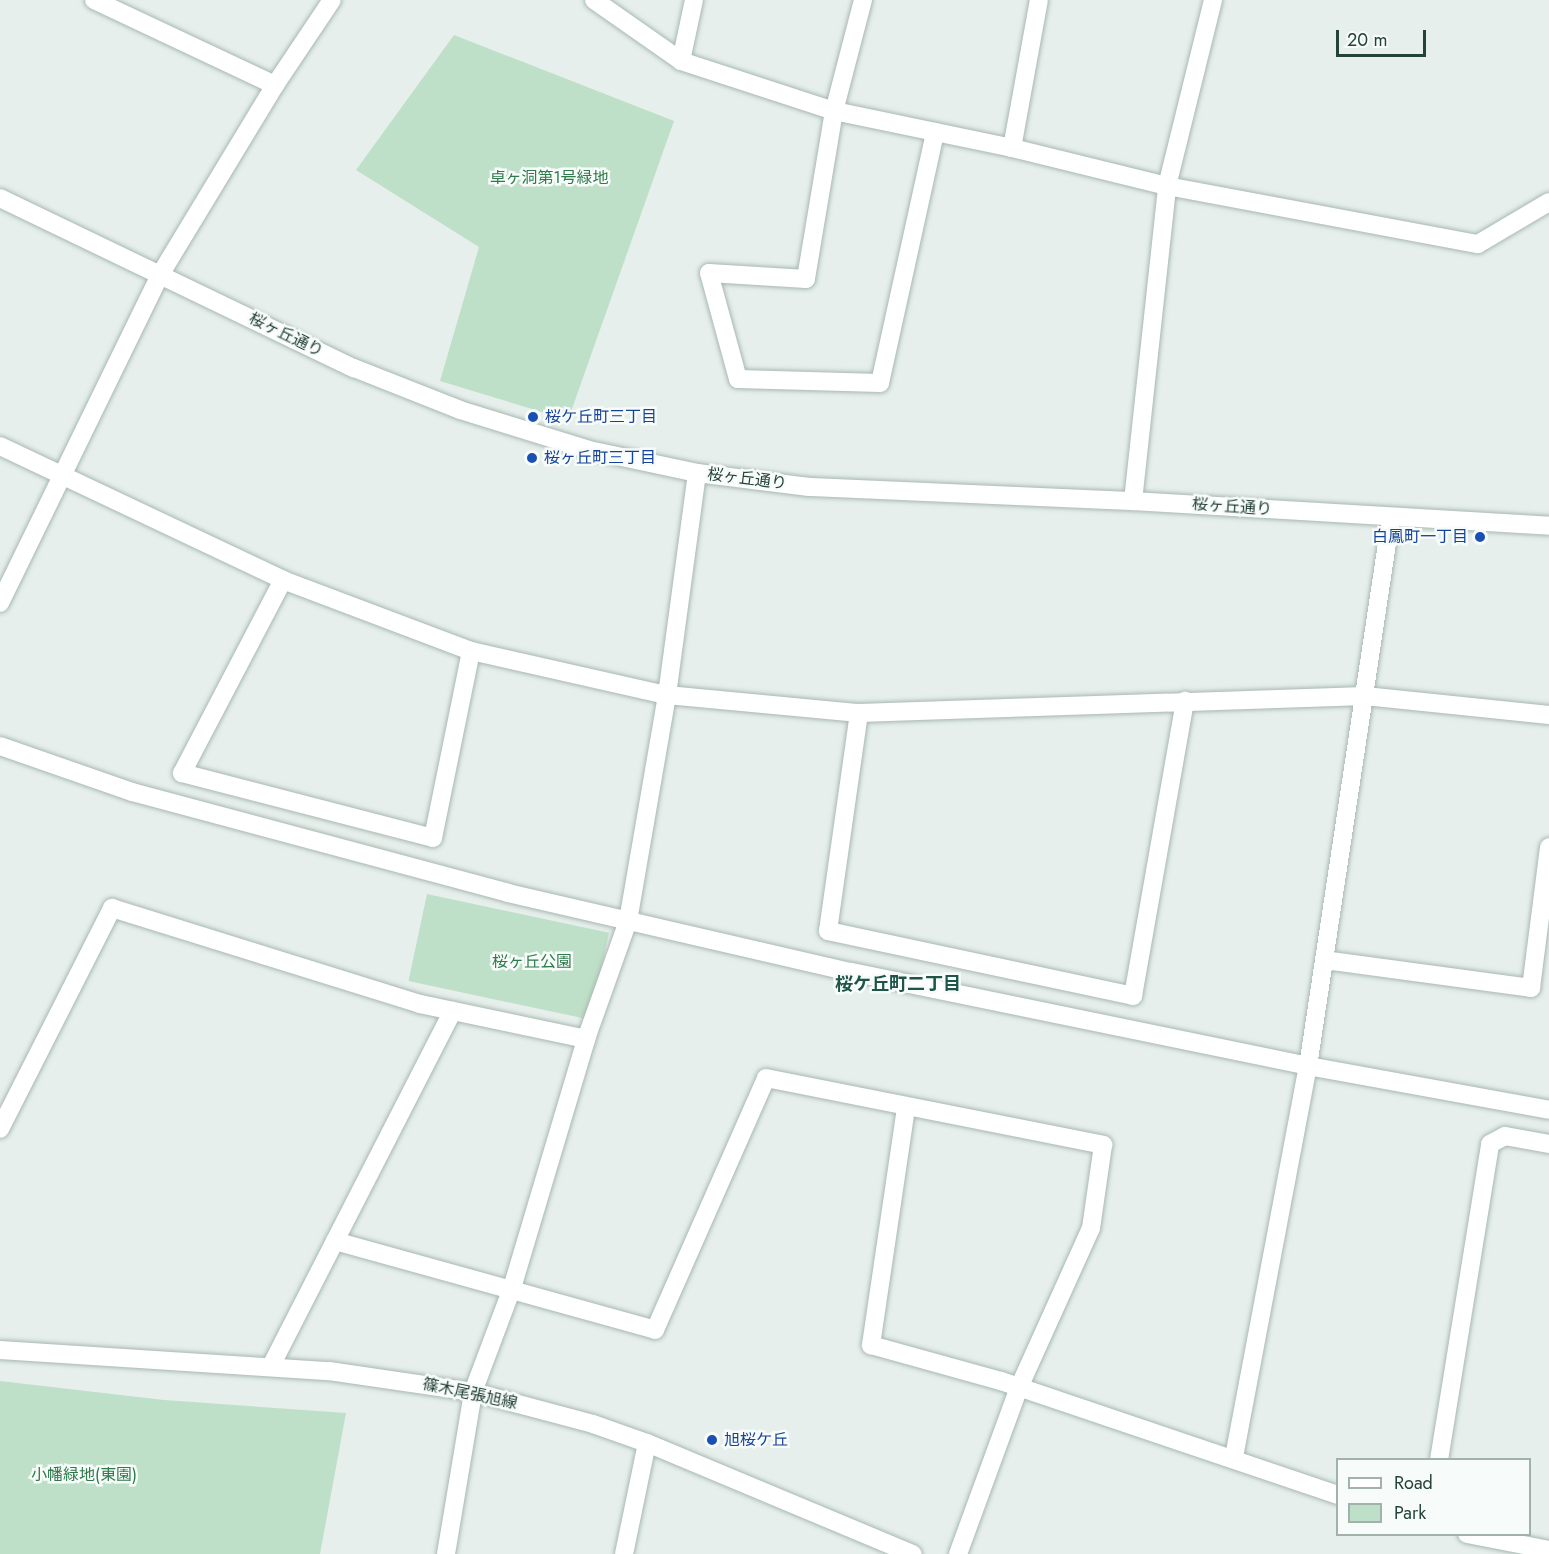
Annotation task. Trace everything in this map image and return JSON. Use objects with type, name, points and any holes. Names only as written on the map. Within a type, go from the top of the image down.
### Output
[{"type":"street","points":[[94,0],[275,85]]},
{"type":"street","points":[[0,603],[160,275],[275,85],[332,0]]},
{"type":"street","points":[[594,0],[681,61],[834,111],[1012,148],[1167,186],[1478,244],[1549,202]]},
{"type":"street","points":[[681,61],[694,0]]},
{"type":"street","points":[[863,0],[834,111],[806,279],[709,273],[738,379],[880,383],[935,132]]},
{"type":"street","points":[[1012,148],[1039,0]]},
{"type":"street","points":[[1133,501],[1148,336],[1167,186],[1213,0]]},
{"type":"street","name":"桜ヶ丘通り","points":[[0,198],[354,368],[460,410],[589,450],[697,473],[809,487],[1133,501],[1549,526]]},
{"type":"street","points":[[0,446],[282,580],[471,651],[667,694],[859,713],[1365,696],[1549,715]]},
{"type":"street","points":[[446,1554],[473,1392],[512,1288],[586,1039],[628,921],[667,694],[697,473]]},
{"type":"street","points":[[1234,1458],[1308,1066],[1391,517]]},
{"type":"street","points":[[282,580],[182,773],[433,838],[471,651]]},
{"type":"street","points":[[859,713],[828,931],[1133,996],[1185,701]]},
{"type":"street","points":[[0,747],[132,792],[429,873],[628,921],[826,967],[1308,1066],[1549,1110]]},
{"type":"street","points":[[1325,960],[1531,988],[1549,847]]},
{"type":"street","points":[[0,1130],[112,908],[453,1011],[586,1039]]},
{"type":"street","points":[[271,1366],[453,1011]]},
{"type":"street","points":[[334,1241],[512,1288],[655,1330],[766,1078],[906,1108],[1103,1145],[1090,1228],[1018,1390],[958,1554]]},
{"type":"street","points":[[906,1108],[871,1345],[1001,1381],[1018,1390],[1234,1458],[1336,1494]]},
{"type":"street","points":[[1439,1458],[1490,1144],[1505,1136],[1549,1144]]},
{"type":"street","name":"篠木尾張旭線","points":[[0,1350],[271,1366],[473,1392],[593,1424],[647,1443],[913,1554]]},
{"type":"street","points":[[624,1554],[647,1443]]},
{"type":"street","points":[[1477,1536],[1549,1550]]},
{"type":"green space","name":"卓ヶ洞第1号緑地","points":[[454,35],[674,121],[568,420],[440,381],[479,247],[356,170]]},
{"type":"green space","name":"桜ヶ丘公園","points":[[427,894],[609,933],[590,1020],[408,981]]},
{"type":"green space","name":"小幡緑地(東園)","points":[[0,1381],[164,1400],[346,1413],[320,1554],[0,1554]]},
{"type":"place","name":"桜ケ丘町三丁目","points":[[533,417]]},
{"type":"place","name":"桜ヶ丘町三丁目","points":[[532,458]]},
{"type":"place","name":"白鳳町一丁目","points":[[1480,537]]},
{"type":"place","name":"旭桜ケ丘","points":[[712,1440]]},
{"type":"district","name":"桜ケ丘町二丁目","points":[[898,984]]}]
